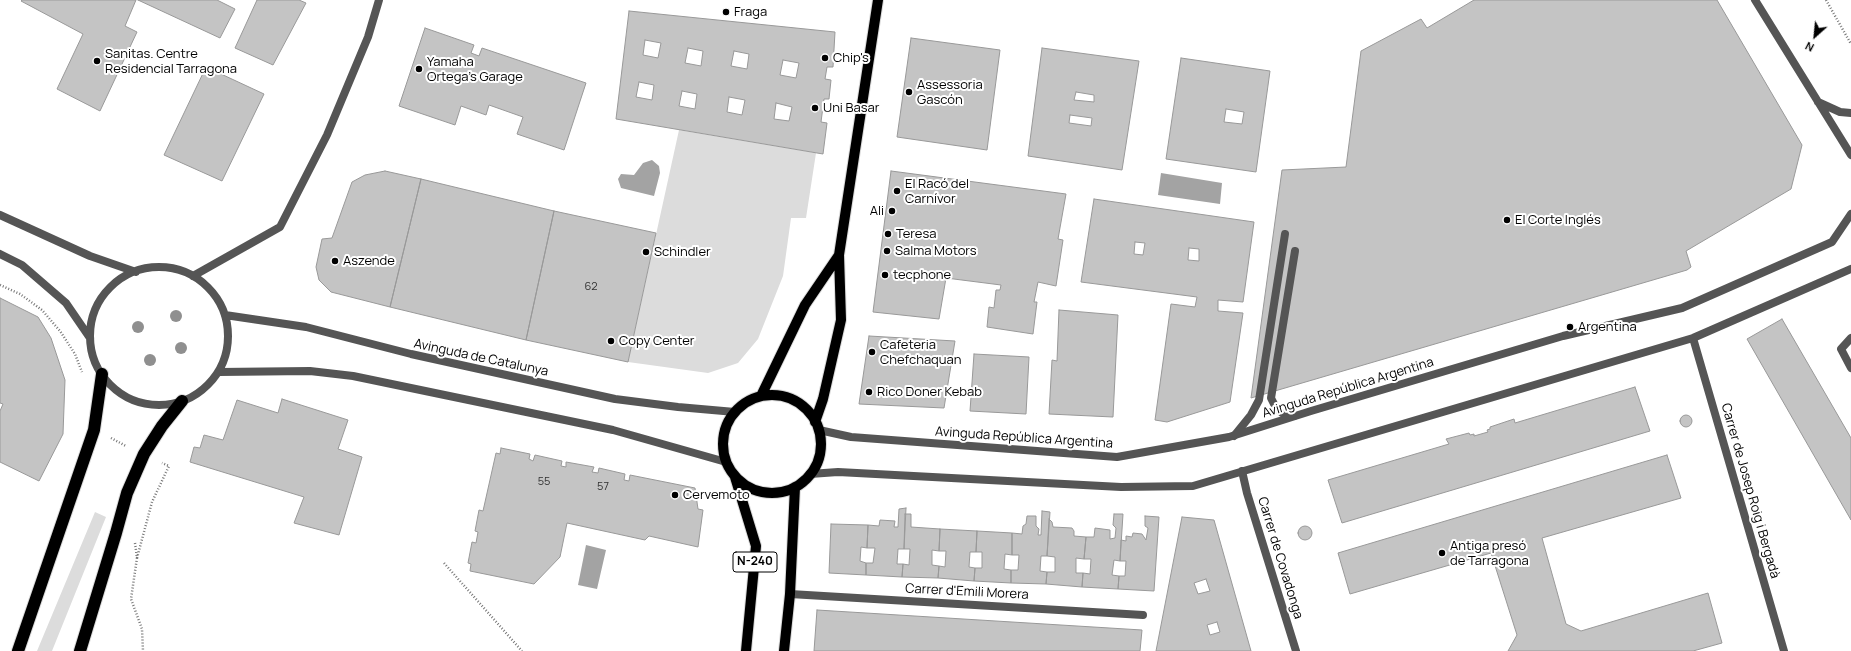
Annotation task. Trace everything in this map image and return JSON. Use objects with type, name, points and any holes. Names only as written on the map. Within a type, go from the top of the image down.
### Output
[{"type":"highway","points":[[18,651],[94,430],[102,374]]},
{"type":"highway","points":[[80,651],[127,493],[144,454],[162,426],[182,402]]},
{"type":"main road","name":"N-240","points":[[734,475],[744,484],[762,492],[776,493],[795,487],[810,474],[819,458],[820,449],[817,426],[841,320],[839,255],[878,0]]},
{"type":"main road","name":"N-240","points":[[762,396],[805,305],[839,255]]},
{"type":"main road","name":"N-240","points":[[746,651],[756,546],[734,475],[726,462],[723,436],[730,419],[735,412],[747,402],[762,396],[774,395],[793,400],[808,411],[817,426]]},
{"type":"main road","name":"N-240","points":[[784,651],[790,594],[795,487]]},
{"type":"street","points":[[193,276],[280,227],[327,135],[368,37],[379,0]]},
{"type":"street","points":[[1755,0],[1851,155]]},
{"type":"street","points":[[1817,102],[1840,112],[1851,112]]},
{"type":"street","name":"Avinguda República Argentina","points":[[817,426],[851,437],[1117,457],[1234,436],[1294,416],[1564,336],[1682,308],[1832,242],[1851,214]]},
{"type":"street","points":[[0,215],[90,256],[136,272]]},
{"type":"street","points":[[1234,436],[1251,415],[1259,400],[1285,234]]},
{"type":"street","points":[[1294,416],[1282,413],[1276,408],[1271,398],[1295,251]]},
{"type":"street","points":[[0,254],[22,265],[66,303],[90,338]]},
{"type":"street","points":[[150,268],[165,268],[184,272],[193,276],[213,293],[225,315],[228,330],[228,344],[225,358],[219,372],[203,390],[182,402],[160,405],[137,402],[117,391],[102,374],[94,357],[90,338],[93,317],[102,298],[117,282],[136,272],[150,268]]},
{"type":"street","points":[[810,474],[838,472],[1121,487],[1193,486],[1693,338],[1851,269]]},
{"type":"street","name":"Avinguda de Catalunya","points":[[225,315],[306,327],[411,354],[615,399],[735,412]]},
{"type":"street","name":"Carrer de Josep Roig i Bergadà","points":[[1693,338],[1784,651]]},
{"type":"street","points":[[1851,338],[1841,349],[1851,368]]},
{"type":"street","points":[[219,372],[310,372],[353,376],[613,430],[726,462]]},
{"type":"street","name":"Carrer de Covadonga","points":[[1242,471],[1247,494],[1296,651]]},
{"type":"street","name":"Carrer d'Emili Morera","points":[[790,594],[1143,615]]},
{"type":"path","points":[[1826,0],[1851,44]]},
{"type":"path","points":[[0,285],[20,294],[42,310],[60,331],[75,354],[84,378]]},
{"type":"path","points":[[143,651],[142,629],[132,599],[137,558],[152,502],[169,466]]},
{"type":"path","points":[[444,563],[522,651]]},
{"type":"shaded area","points":[[679,130],[816,153],[806,218],[791,218],[783,276],[758,339],[738,363],[708,373],[628,362]]},
{"type":"shaded area","points":[[652,160],[659,166],[660,173],[654,196],[621,188],[618,179],[621,174],[634,175],[643,163]]},
{"type":"shaded area","points":[[1161,173],[1222,183],[1220,204],[1158,195]]},
{"type":"shaded area","points":[[95,512],[106,517],[52,651],[37,651]]},
{"type":"shaded area","points":[[586,545],[606,550],[597,589],[578,585]]},
{"type":"building","name":"Sanitas. Centre Residencial Tarragona","points":[[136,0],[125,26],[137,32],[100,111],[57,89],[83,34],[21,1]]},
{"type":"building","name":"Sanitas. Centre Residencial Tarragona","points":[[138,0],[217,0],[235,9],[220,38]]},
{"type":"building","points":[[257,0],[299,0],[306,3],[273,65],[235,48]]},
{"type":"building","name":"El Corte Inglés","points":[[1474,0],[1717,0],[1802,145],[1791,189],[1686,251],[1691,267],[1687,270],[1251,398],[1282,170],[1346,167],[1361,51],[1421,19],[1427,28]]},
{"type":"building","points":[[629,11],[835,32],[833,67],[827,67],[825,79],[831,80],[829,99],[824,99],[821,122],[827,123],[823,154],[616,119]],"holes":[[[645,40],[661,43],[658,58],[643,55]],[[688,48],[703,51],[701,66],[685,63]],[[734,51],[749,54],[747,69],[731,66]],[[783,60],[799,63],[796,78],[780,75]],[[639,82],[654,85],[652,100],[636,97]],[[682,91],[697,94],[695,109],[679,106]],[[729,97],[745,100],[742,115],[727,112]],[[776,103],[792,107],[789,121],[774,119]]]},
{"type":"building","points":[[425,28],[474,45],[471,53],[479,56],[482,48],[586,83],[564,150],[517,134],[523,117],[489,105],[486,115],[461,106],[455,125],[399,106]]},
{"type":"building","points":[[911,38],[1000,50],[987,150],[897,137]]},
{"type":"building","points":[[1042,48],[1139,61],[1122,170],[1028,156]],"holes":[[[1076,92],[1094,95],[1094,102],[1074,100]],[[1070,115],[1092,118],[1091,126],[1069,123]]]},
{"type":"building","points":[[1181,58],[1270,71],[1256,172],[1166,159]],"holes":[[[1226,109],[1244,112],[1242,124],[1224,122]]]},
{"type":"building","points":[[206,67],[264,94],[222,181],[164,155]]},
{"type":"building","points":[[385,171],[421,179],[390,307],[331,292],[319,280],[316,267],[322,239],[332,238],[352,182],[365,175]]},
{"type":"building","points":[[891,171],[1066,194],[1058,239],[1063,240],[1056,286],[1038,282],[1034,302],[1037,302],[1033,334],[987,327],[989,307],[994,308],[996,290],[1000,290],[1001,285],[946,278],[939,319],[873,312]]},
{"type":"building","points":[[421,179],[554,211],[526,340],[390,307]]},
{"type":"building","points":[[1094,199],[1254,222],[1243,302],[1218,300],[1218,311],[1243,313],[1230,402],[1167,422],[1155,420],[1171,304],[1195,307],[1197,297],[1081,282]],"holes":[[[1135,242],[1145,243],[1143,255],[1134,254]],[[1189,248],[1199,249],[1199,261],[1188,260]]]},
{"type":"building","points":[[554,211],[656,233],[628,362],[526,340]]},
{"type":"building","points":[[0,298],[38,317],[51,338],[65,380],[63,434],[39,481],[0,462],[0,411],[3,404],[0,403]]},
{"type":"building","points":[[1059,310],[1118,315],[1113,417],[1049,414],[1052,360],[1057,361]]},
{"type":"building","points":[[1782,319],[1851,438],[1851,520],[1747,339]]},
{"type":"building","points":[[869,336],[955,341],[944,408],[859,404]]},
{"type":"building","points":[[974,354],[1029,357],[1026,414],[970,411]]},
{"type":"building","points":[[1635,387],[1650,431],[1342,523],[1328,480],[1449,444],[1446,439],[1469,433],[1470,435],[1474,434],[1474,436],[1488,432],[1487,430],[1490,429],[1490,427],[1514,419],[1515,423]]},
{"type":"building","points":[[282,399],[348,420],[338,449],[362,457],[339,535],[294,523],[304,497],[190,462],[194,447],[200,448],[204,435],[223,440],[237,400],[278,413]]},
{"type":"building","points":[[1688,415],[1691,416],[1691,426],[1684,427],[1681,426],[1680,419],[1681,416]]},
{"type":"building","points":[[501,448],[530,454],[529,459],[533,461],[535,455],[562,461],[561,466],[566,467],[566,462],[594,467],[592,472],[598,473],[599,468],[625,474],[624,480],[629,481],[630,475],[695,488],[698,509],[703,510],[698,547],[649,536],[645,540],[567,523],[560,557],[534,584],[470,571],[471,564],[468,563],[472,542],[476,543],[478,532],[475,531],[479,510],[483,511],[496,453],[500,454]]},
{"type":"building","name":"Antiga presó de Tarragona","points":[[1667,455],[1681,498],[1542,538],[1566,624],[1581,631],[1708,593],[1722,643],[1693,651],[1508,651],[1517,635],[1491,553],[1350,594],[1338,553]]},
{"type":"building","points":[[906,508],[904,549],[898,549],[897,564],[903,564],[902,577],[866,575],[866,563],[873,563],[875,548],[867,548],[868,525],[879,526],[880,520],[895,521],[894,527],[898,527],[899,509]]},
{"type":"building","points":[[1042,511],[1050,512],[1047,556],[1041,556],[1040,571],[1047,572],[1046,584],[1011,583],[1011,570],[1018,570],[1019,555],[1012,555],[1012,533],[1022,534],[1027,516],[1036,516],[1036,526],[1039,529],[1038,535],[1041,535]]},
{"type":"building","points":[[905,514],[911,514],[911,527],[940,529],[939,551],[932,550],[932,565],[939,566],[938,578],[902,577],[903,564],[909,565],[910,549],[904,549]]},
{"type":"building","points":[[1114,514],[1123,514],[1120,561],[1114,560],[1112,575],[1119,576],[1118,589],[1082,587],[1083,573],[1090,574],[1091,559],[1084,559],[1086,537],[1094,537],[1095,528],[1110,530],[1110,539],[1115,538],[1116,528],[1113,525]]},
{"type":"building","points":[[1145,516],[1159,517],[1154,591],[1118,589],[1119,576],[1125,576],[1126,561],[1120,561],[1121,540],[1126,541],[1126,536],[1132,537],[1133,533],[1142,534],[1146,540],[1148,528],[1145,526]]},
{"type":"building","points":[[1182,517],[1214,520],[1251,651],[1156,651]],"holes":[[[1206,579],[1210,591],[1198,594],[1194,583]],[[1217,622],[1220,632],[1210,635],[1207,625]]]},
{"type":"building","points":[[1049,519],[1052,522],[1053,527],[1072,528],[1074,531],[1074,536],[1086,537],[1084,559],[1076,558],[1076,573],[1083,573],[1082,587],[1046,584],[1047,572],[1055,572],[1055,557],[1047,556]]},
{"type":"building","points":[[831,524],[868,525],[867,548],[861,547],[860,561],[866,563],[866,575],[829,573]]},
{"type":"building","points":[[1305,526],[1310,528],[1312,533],[1310,538],[1305,540],[1300,538],[1298,533],[1300,528]]},
{"type":"building","points":[[940,529],[977,531],[976,552],[970,552],[969,567],[975,568],[974,581],[938,578],[939,566],[945,567],[946,551],[939,551]]},
{"type":"building","points":[[977,531],[1012,533],[1012,555],[1005,554],[1004,569],[1011,570],[1011,583],[974,581],[975,568],[982,568],[982,552],[976,552]]},
{"type":"building","points":[[817,610],[1142,630],[1140,651],[814,651]]},
{"type":"place","name":"Fraga","points":[[726,12]]},
{"type":"place","name":"Chip's","points":[[825,58]]},
{"type":"place","name":"Sanitas. Centre Residencial Tarragona","points":[[97,61]]},
{"type":"place","name":"Yamaha Ortega’s Garage","points":[[419,69]]},
{"type":"place","name":"Assessoria Gascón","points":[[909,92]]},
{"type":"place","name":"Uni Basar","points":[[815,108]]},
{"type":"place","name":"El Racó del Carnívor","points":[[897,191]]},
{"type":"place","name":"Ali","points":[[892,211]]},
{"type":"place","name":"El Corte Inglés","points":[[1507,220]]},
{"type":"place","name":"Teresa","points":[[888,234]]},
{"type":"place","name":"Salma Motors","points":[[887,251]]},
{"type":"place","name":"Schindler","points":[[646,252]]},
{"type":"place","name":"Aszende","points":[[335,261]]},
{"type":"place","name":"tecphone","points":[[885,275]]},
{"type":"place","name":"Argentina","points":[[1570,327]]},
{"type":"place","name":"Copy Center","points":[[611,341]]},
{"type":"place","name":"Cafeteria Chefchaquan","points":[[872,352]]},
{"type":"place","name":"Rico Doner Kebab","points":[[869,392]]},
{"type":"place","name":"Cervemoto","points":[[675,495]]},
{"type":"place","name":"Antiga presó de Tarragona","points":[[1442,553]]}]
